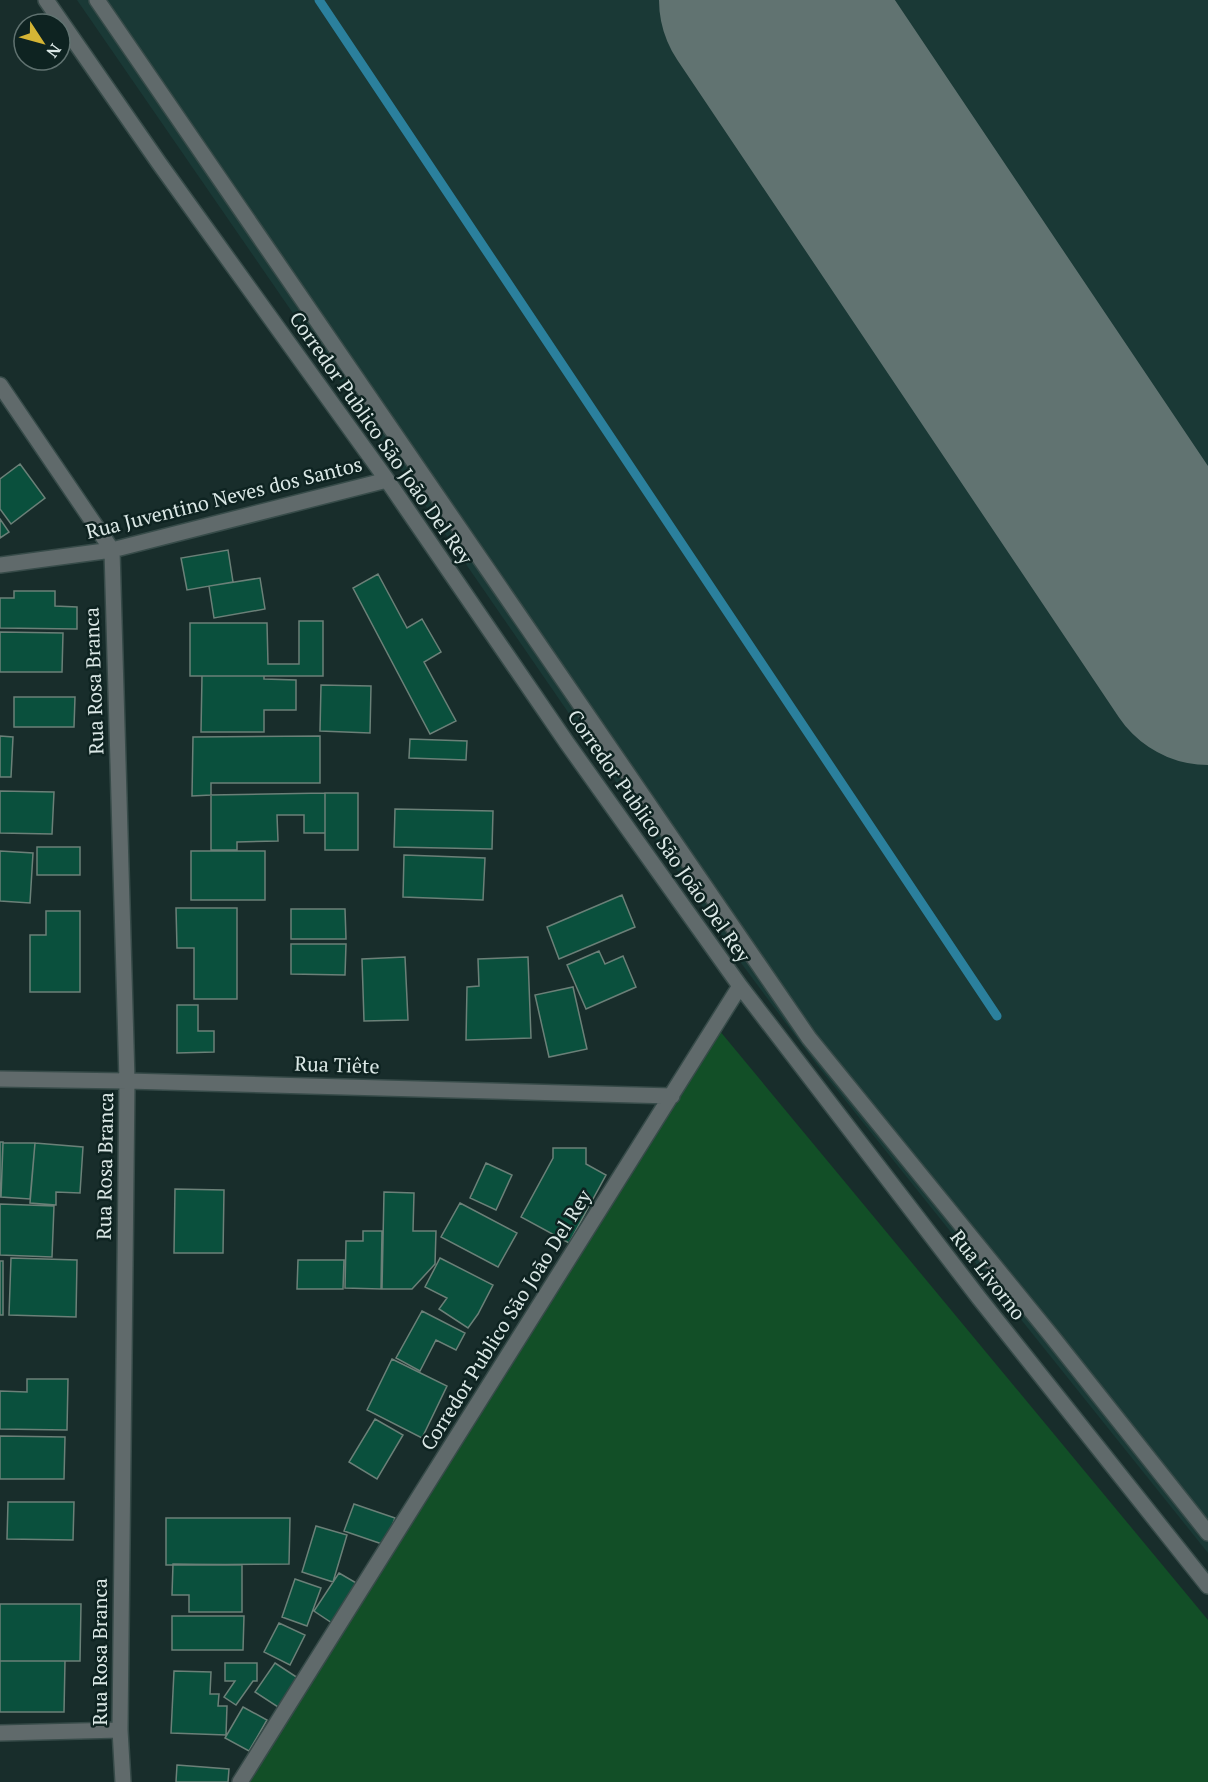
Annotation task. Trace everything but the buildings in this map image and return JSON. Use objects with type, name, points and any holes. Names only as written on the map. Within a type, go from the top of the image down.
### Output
[{"type":"street","name":"Corredor Publico São João Del Rey","points":[[46,0],[159,163],[387,480],[567,743],[740,986],[240,1782]]},
{"type":"street","points":[[97,0],[809,1038],[1050,1334],[1208,1533]]},
{"type":"street","points":[[0,385],[112,550]]},
{"type":"street","name":"Rua Juventino Neves dos Santos","points":[[0,565],[112,550],[387,480]]},
{"type":"street","name":"Rua Rosa Branca","points":[[112,550],[127,1081],[120,1730],[123,1782]]},
{"type":"street","name":"Rua Livorno","points":[[740,986],[979,1298],[1208,1586]]},
{"type":"street","name":"Rua Tiête","points":[[0,1079],[672,1096]]},
{"type":"street","points":[[0,1733],[120,1730]]},
{"type":"shaded area","points":[[77,0],[1208,0],[1208,1553],[817,1065],[741,963]]},
{"type":"green space","points":[[719,1030],[1208,1620],[1208,1782],[236,1782]]},
{"type":"waterway","points":[[319,0],[997,1016]]},
{"type":"runway","points":[[766,0],[1208,658]]}]
